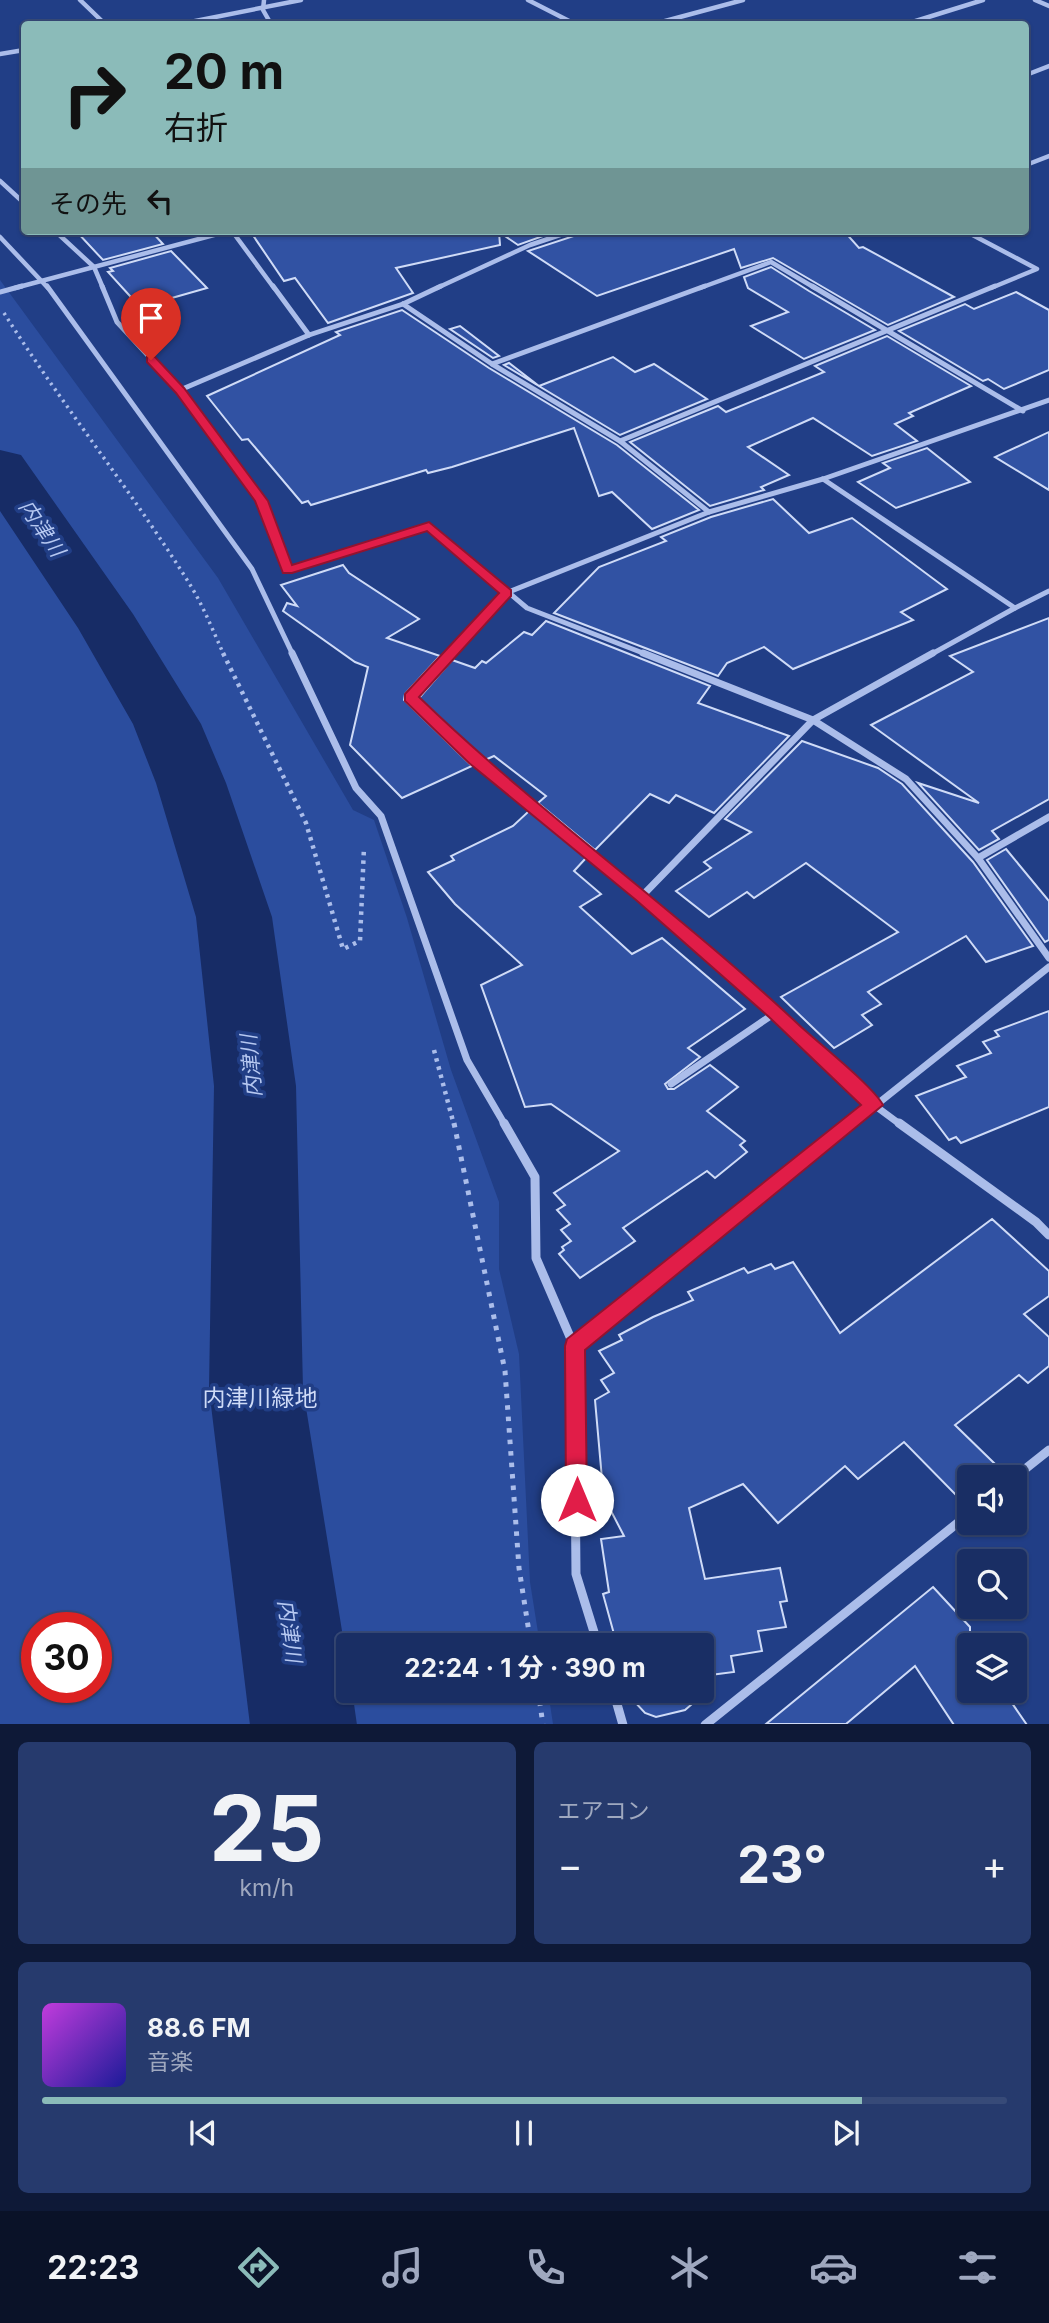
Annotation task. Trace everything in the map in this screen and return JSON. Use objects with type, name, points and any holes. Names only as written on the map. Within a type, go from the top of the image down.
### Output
[{"type":"street","points":[[80,0],[103,21]]},
{"type":"street","points":[[264,0],[263,10],[269,21]]},
{"type":"street","points":[[198,21],[302,0]]},
{"type":"street","points":[[528,0],[569,21]]},
{"type":"street","points":[[664,21],[743,0]]},
{"type":"street","points":[[916,21],[983,0]]},
{"type":"street","points":[[1035,0],[1049,6]]},
{"type":"street","points":[[0,54],[21,50]]},
{"type":"street","points":[[1029,74],[1049,66]]},
{"type":"street","points":[[1029,164],[1049,156]]},
{"type":"street","points":[[0,181],[21,200]]},
{"type":"street","points":[[59,235],[94,267],[117,322],[180,390],[262,501],[287,570],[429,526],[527,608],[813,720],[906,779],[978,858],[1049,958]]},
{"type":"street","points":[[0,292],[216,235]]},
{"type":"street","points":[[234,235],[309,335]]},
{"type":"street","points":[[180,390],[309,335],[404,304],[530,246],[561,235]]},
{"type":"street","points":[[620,441],[1037,269],[973,235]]},
{"type":"street","points":[[0,237],[43,281],[252,569],[356,788],[381,816],[467,1060],[535,1177],[536,1258],[575,1346],[576,1574],[594,1633]]},
{"type":"street","points":[[492,364],[771,262],[1023,411]]},
{"type":"street","points":[[404,304],[492,364],[620,441],[709,512]]},
{"type":"street","points":[[1049,400],[823,479],[709,512],[506,593],[410,698],[474,759],[642,896],[874,1105],[1036,1222],[1049,1235]]},
{"type":"street","points":[[823,479],[1015,608]]},
{"type":"street","points":[[642,896],[813,720],[1049,591]]},
{"type":"street","points":[[978,858],[1049,817]]},
{"type":"street","points":[[575,1346],[1049,967]]},
{"type":"street","points":[[671,1084],[775,1013]]},
{"type":"street","points":[[1027,1467],[1049,1450]]},
{"type":"street","points":[[705,1724],[957,1523]]},
{"type":"street","points":[[616,1703],[623,1724]]},
{"type":"path","points":[[0,307],[52,389],[91,438],[190,585],[306,823],[343,949],[360,941],[364,836]]},
{"type":"path","points":[[431,1038],[449,1100],[505,1371],[519,1568],[529,1633]]},
{"type":"path","points":[[540,1703],[543,1724]]},
{"type":"green space","name":"内津川緑地","points":[[0,280],[218,578],[353,810],[374,820],[407,918],[451,1070],[499,1202],[499,1269],[519,1354],[530,1582],[538,1633],[336,1633],[336,1703],[550,1703],[553,1724],[0,1724]]},
{"type":"building","points":[[80,235],[155,235],[163,244],[103,260]]},
{"type":"building","points":[[253,235],[499,235],[500,245],[396,268],[413,293],[328,323],[295,278],[284,281]]},
{"type":"building","points":[[503,235],[546,235],[518,245]]},
{"type":"building","points":[[848,235],[859,248],[863,247],[954,297],[888,325],[773,258],[741,268],[734,249],[597,296],[528,251],[574,236]]},
{"type":"building","points":[[171,251],[207,288],[140,307],[108,272],[113,271],[110,268]]},
{"type":"building","points":[[771,267],[875,330],[804,359],[751,326],[788,312],[748,288],[744,277]]},
{"type":"building","points":[[1016,292],[1049,310],[1049,370],[1004,389],[988,379],[983,381],[899,331],[965,304],[974,309]]},
{"type":"building","points":[[402,310],[489,368],[617,445],[699,510],[652,529],[612,492],[599,496],[574,428],[452,467],[428,473],[426,470],[311,505],[308,501],[302,503],[248,439],[242,440],[207,396],[340,335],[336,332]]},
{"type":"building","points":[[460,326],[499,356],[493,358],[450,329]]},
{"type":"building","points":[[887,336],[971,386],[909,413],[913,416],[895,424],[917,441],[872,456],[813,418],[748,447],[789,475],[761,487],[764,490],[710,506],[630,442],[718,406],[726,412],[824,372],[815,366]]},
{"type":"building","points":[[613,357],[635,372],[654,364],[707,399],[620,435],[504,365],[509,363],[539,386]]},
{"type":"building","points":[[1049,432],[1049,490],[995,457]]},
{"type":"building","points":[[927,448],[970,482],[896,508],[858,482],[890,468],[883,463]]},
{"type":"building","points":[[773,499],[809,533],[852,518],[947,589],[901,612],[913,620],[793,669],[764,647],[727,663],[718,676],[554,613],[599,567],[666,541],[661,537],[711,517]]},
{"type":"building","points":[[343,565],[349,573],[419,619],[387,638],[440,656],[405,694],[404,700],[472,766],[402,798],[350,745],[368,667],[355,662],[283,611],[287,603],[297,606],[281,585]]},
{"type":"building","points":[[1049,618],[1049,799],[992,831],[999,839],[979,850],[918,783],[979,803],[871,725],[973,672],[950,656]]},
{"type":"building","points":[[546,621],[710,686],[698,703],[789,736],[714,813],[676,795],[669,803],[650,794],[595,850],[538,803],[546,796],[494,756],[485,760],[419,698],[452,660],[475,668],[482,661],[486,663],[524,632],[532,635]]},
{"type":"building","points":[[802,741],[878,768],[902,784],[973,862],[1033,946],[986,962],[966,936],[868,992],[881,1004],[862,1015],[872,1025],[834,1048],[781,997],[898,932],[806,863],[754,898],[747,892],[709,917],[676,891],[711,868],[704,862],[751,832],[725,819]]},
{"type":"building","points":[[529,811],[586,858],[574,871],[601,894],[580,907],[632,954],[662,938],[745,1009],[688,1048],[700,1057],[665,1084],[668,1089],[674,1089],[710,1065],[738,1087],[707,1111],[745,1141],[740,1145],[747,1152],[715,1178],[707,1171],[623,1228],[635,1241],[580,1278],[559,1254],[564,1250],[562,1247],[571,1241],[561,1230],[570,1224],[557,1210],[565,1205],[554,1193],[619,1151],[551,1104],[525,1107],[481,985],[522,965],[455,904],[428,872],[454,860],[451,856],[513,826]]},
{"type":"building","points":[[1006,849],[1049,901],[1049,940],[1045,942],[987,860]]},
{"type":"building","points":[[1049,1011],[1049,1107],[961,1143],[956,1137],[949,1140],[916,1096],[966,1077],[957,1066],[991,1053],[983,1042],[999,1036],[995,1031]]},
{"type":"building","points":[[992,1219],[1049,1271],[1049,1296],[1024,1314],[1049,1337],[1049,1366],[1028,1383],[1019,1375],[955,1425],[994,1463],[957,1465],[955,1494],[904,1442],[858,1479],[845,1466],[778,1523],[743,1484],[689,1508],[705,1579],[780,1568],[787,1601],[780,1602],[786,1627],[758,1631],[762,1651],[731,1656],[734,1672],[714,1674],[714,1633],[614,1633],[603,1594],[609,1592],[601,1539],[624,1536],[596,1482],[602,1479],[595,1400],[609,1392],[601,1380],[614,1373],[599,1351],[622,1340],[619,1335],[693,1300],[688,1292],[744,1268],[748,1273],[771,1264],[775,1269],[793,1262],[840,1333]]},
{"type":"building","points":[[933,1587],[957,1613],[957,1619],[963,1619],[970,1627],[970,1633],[957,1633],[957,1703],[1012,1703],[1026,1724],[953,1724],[915,1666],[846,1724],[766,1724]]},
{"type":"building","points":[[636,1703],[693,1703],[685,1710],[656,1717],[645,1713]]},
{"type":"waterway","name":"内津川","points":[[0,467],[110,628],[167,724],[191,783],[234,917],[255,1086],[256,1389],[304,1724]]},
{"type":"route","points":[[151,360],[180,390],[262,501],[287,570],[429,526],[506,593],[410,698],[474,759],[642,896],[874,1105],[575,1346],[577,1500]]}]
